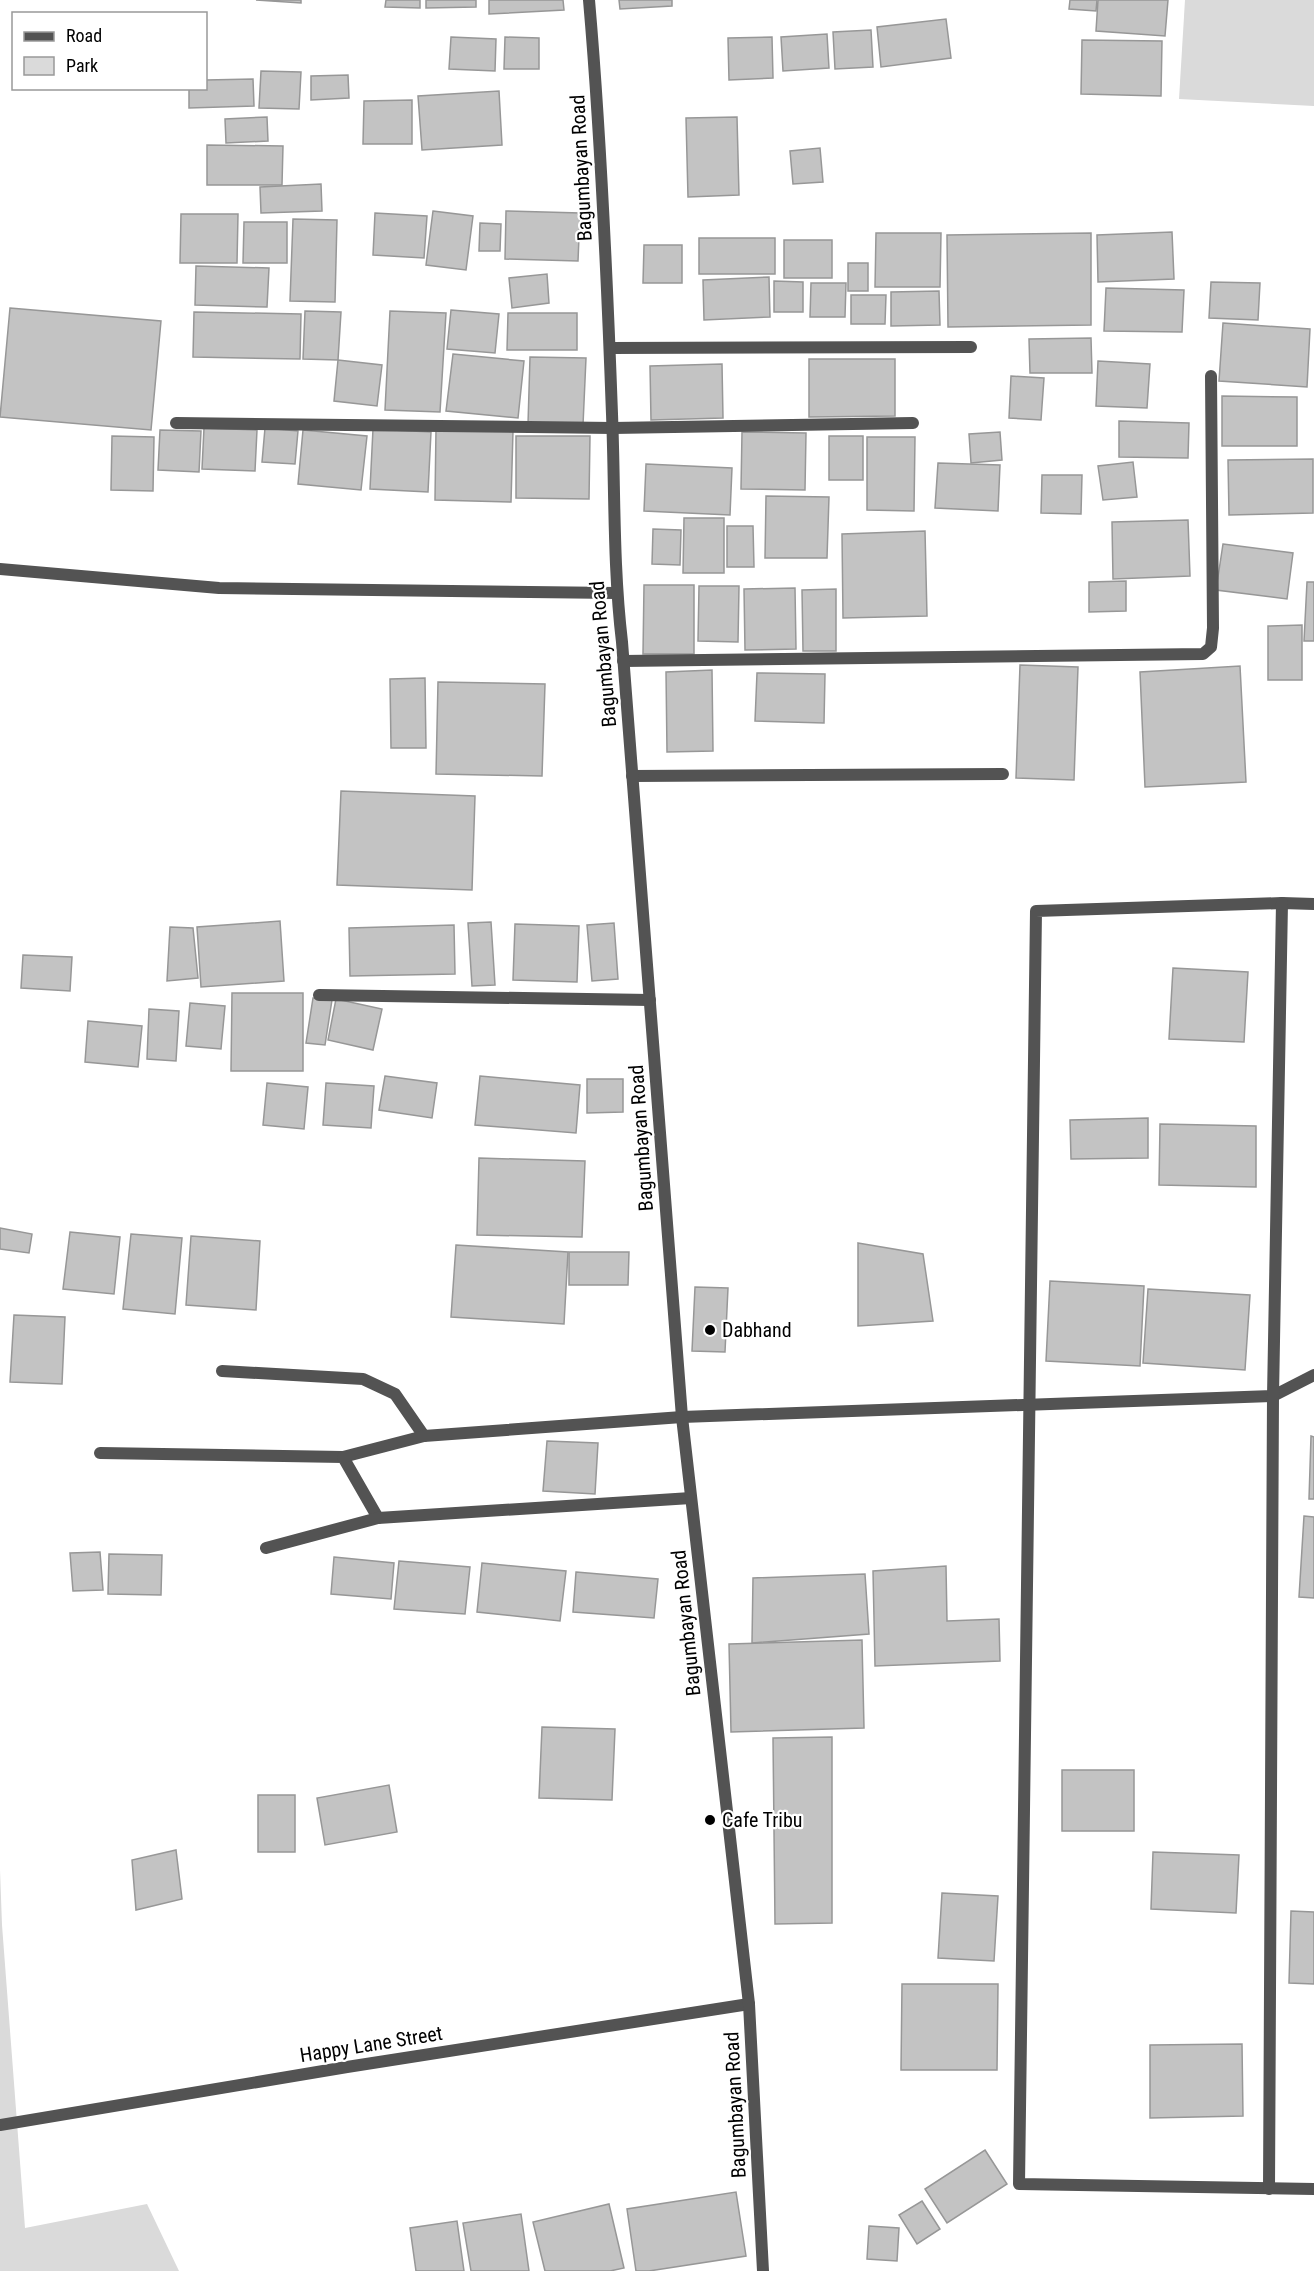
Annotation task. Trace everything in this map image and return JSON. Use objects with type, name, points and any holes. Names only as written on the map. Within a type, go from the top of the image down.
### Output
[{"type":"street","name":"Bagumbayan Road","points":[[588,0],[599,116],[610,348],[616,593],[682,1417],[749,2004],[763,2271]]},
{"type":"street","points":[[610,348],[971,347]]},
{"type":"street","points":[[623,661],[1203,654],[1211,647],[1214,628],[1211,376]]},
{"type":"street","points":[[176,423],[613,429],[913,423]]},
{"type":"street","points":[[0,569],[219,588],[616,593]]},
{"type":"street","points":[[632,776],[1003,774]]},
{"type":"street","points":[[1269,2189],[1274,1396],[1282,903]]},
{"type":"street","points":[[1314,904],[1282,903],[1036,911],[1019,2184],[1314,2189]]},
{"type":"street","points":[[319,995],[650,1000]]},
{"type":"street","points":[[222,1371],[363,1380],[395,1394],[424,1436]]},
{"type":"street","points":[[100,1453],[343,1456],[424,1436],[682,1417],[1274,1396],[1314,1375]]},
{"type":"street","points":[[343,1456],[378,1518]]},
{"type":"street","points":[[266,1548],[378,1518],[691,1498]]},
{"type":"street","name":"Happy Lane Street","points":[[0,2125],[347,2067],[749,2004]]},
{"type":"green space","points":[[1185,0],[1314,0],[1314,106],[1179,99]]},
{"type":"green space","points":[[0,1870],[2,1925],[25,2228],[147,2204],[179,2271],[0,2271]]},
{"type":"building","points":[[256,0],[301,0],[301,3]]},
{"type":"building","points":[[386,0],[420,0],[420,8],[385,7]]},
{"type":"building","points":[[426,0],[476,0],[476,7],[426,8]]},
{"type":"building","points":[[489,0],[563,0],[564,10],[489,14]]},
{"type":"building","points":[[619,0],[672,0],[672,6],[620,9]]},
{"type":"building","points":[[1070,0],[1097,0],[1096,11],[1069,9]]},
{"type":"building","points":[[1098,0],[1168,0],[1165,36],[1096,31]]},
{"type":"building","points":[[946,19],[951,58],[881,67],[877,27]]},
{"type":"building","points":[[871,30],[873,67],[835,69],[833,32]]},
{"type":"building","points":[[827,34],[829,68],[783,71],[781,37]]},
{"type":"building","points":[[451,37],[496,39],[495,71],[449,69]]},
{"type":"building","points":[[505,37],[539,38],[539,69],[504,69]]},
{"type":"building","points":[[772,37],[773,78],[729,80],[728,38]]},
{"type":"building","points":[[1082,40],[1162,41],[1161,96],[1081,94]]},
{"type":"building","points":[[261,71],[301,72],[299,109],[259,108]]},
{"type":"building","points":[[348,75],[349,98],[311,100],[311,76]]},
{"type":"building","points":[[253,79],[254,106],[189,108],[189,90],[207,90],[207,80]]},
{"type":"building","points":[[499,91],[502,145],[422,150],[418,96]]},
{"type":"building","points":[[412,100],[412,144],[363,144],[364,101]]},
{"type":"building","points":[[267,117],[268,141],[226,143],[225,119]]},
{"type":"building","points":[[737,117],[739,195],[688,197],[686,118]]},
{"type":"building","points":[[207,145],[283,146],[282,185],[207,185]]},
{"type":"building","points":[[820,148],[823,182],[793,184],[790,151]]},
{"type":"building","points":[[321,184],[322,211],[261,213],[260,187]]},
{"type":"building","points":[[433,211],[473,216],[466,270],[426,265]]},
{"type":"building","points":[[506,211],[580,213],[578,261],[505,259]]},
{"type":"building","points":[[375,213],[427,216],[424,258],[373,255]]},
{"type":"building","points":[[181,214],[238,214],[237,263],[180,263]]},
{"type":"building","points":[[293,219],[337,220],[335,302],[290,301]]},
{"type":"building","points":[[244,222],[287,222],[287,263],[243,263]]},
{"type":"building","points":[[480,223],[501,224],[500,251],[479,251]]},
{"type":"building","points":[[1172,232],[1174,279],[1098,282],[1097,235]]},
{"type":"building","points":[[876,233],[941,233],[940,287],[875,287]]},
{"type":"building","points":[[1091,233],[1091,325],[948,327],[947,235]]},
{"type":"building","points":[[699,238],[775,238],[775,274],[699,274]]},
{"type":"building","points":[[784,240],[832,240],[832,278],[784,278]]},
{"type":"building","points":[[644,245],[682,245],[682,283],[643,283]]},
{"type":"building","points":[[848,263],[868,263],[868,291],[848,291]]},
{"type":"building","points":[[196,266],[269,268],[267,307],[195,305]]},
{"type":"building","points":[[547,274],[549,303],[512,308],[509,278]]},
{"type":"building","points":[[769,277],[770,317],[704,320],[703,280]]},
{"type":"building","points":[[774,281],[803,282],[803,312],[774,312]]},
{"type":"building","points":[[1211,282],[1260,283],[1258,320],[1209,318]]},
{"type":"building","points":[[811,283],[846,283],[845,317],[810,317]]},
{"type":"building","points":[[1106,288],[1184,290],[1182,332],[1104,331]]},
{"type":"building","points":[[939,291],[940,325],[891,326],[891,292]]},
{"type":"building","points":[[851,295],[886,295],[885,324],[851,324]]},
{"type":"building","points":[[10,308],[161,321],[151,430],[0,417]]},
{"type":"building","points":[[451,310],[499,314],[495,353],[447,349]]},
{"type":"building","points":[[305,311],[341,312],[338,360],[303,359]]},
{"type":"building","points":[[390,311],[446,313],[440,412],[385,410]]},
{"type":"building","points":[[194,312],[301,314],[300,359],[193,357]]},
{"type":"building","points":[[508,313],[577,313],[577,350],[507,350]]},
{"type":"building","points":[[1223,323],[1310,329],[1307,387],[1219,381]]},
{"type":"building","points":[[1091,338],[1092,373],[1030,373],[1029,339]]},
{"type":"building","points":[[453,354],[524,361],[518,418],[446,411]]},
{"type":"building","points":[[530,357],[586,358],[583,425],[528,424]]},
{"type":"building","points":[[809,359],[895,359],[895,416],[809,417]]},
{"type":"building","points":[[338,360],[382,365],[377,406],[334,401]]},
{"type":"building","points":[[1098,361],[1150,364],[1147,408],[1096,406]]},
{"type":"building","points":[[722,364],[723,418],[651,420],[650,366]]},
{"type":"building","points":[[1011,376],[1044,378],[1041,420],[1009,418]]},
{"type":"building","points":[[1222,396],[1297,397],[1297,446],[1222,446]]},
{"type":"building","points":[[1119,421],[1189,423],[1188,458],[1119,457]]},
{"type":"building","points":[[204,428],[257,430],[255,471],[202,469]]},
{"type":"building","points":[[265,428],[298,431],[295,464],[262,462]]},
{"type":"building","points":[[373,429],[431,432],[428,492],[370,489]]},
{"type":"building","points":[[436,429],[513,431],[511,502],[435,500]]},
{"type":"building","points":[[160,430],[201,431],[199,472],[158,470]]},
{"type":"building","points":[[303,430],[367,436],[361,490],[298,484]]},
{"type":"building","points":[[742,432],[806,433],[805,490],[741,489]]},
{"type":"building","points":[[1000,432],[1002,460],[971,463],[969,434]]},
{"type":"building","points":[[112,436],[154,437],[153,491],[111,490]]},
{"type":"building","points":[[516,436],[590,436],[589,499],[516,498]]},
{"type":"building","points":[[829,436],[863,436],[863,480],[829,480]]},
{"type":"building","points":[[867,437],[915,437],[914,511],[867,510]]},
{"type":"building","points":[[1313,459],[1313,513],[1229,515],[1228,460]]},
{"type":"building","points":[[1133,462],[1137,497],[1103,500],[1098,466]]},
{"type":"building","points":[[938,463],[1000,465],[998,511],[935,508]]},
{"type":"building","points":[[646,464],[732,468],[730,515],[644,511]]},
{"type":"building","points":[[1042,475],[1082,475],[1081,514],[1041,513]]},
{"type":"building","points":[[766,496],[829,497],[827,558],[765,558]]},
{"type":"building","points":[[684,518],[724,518],[724,573],[683,573]]},
{"type":"building","points":[[1188,520],[1190,576],[1113,579],[1112,522]]},
{"type":"building","points":[[727,526],[753,526],[754,567],[727,567]]},
{"type":"building","points":[[653,529],[681,530],[680,565],[652,564]]},
{"type":"building","points":[[925,531],[927,616],[843,618],[842,534]]},
{"type":"building","points":[[1223,544],[1293,553],[1287,599],[1216,590]]},
{"type":"building","points":[[1126,581],[1126,611],[1089,612],[1089,582]]},
{"type":"building","points":[[1307,582],[1314,582],[1314,641],[1304,641]]},
{"type":"building","points":[[644,585],[694,585],[694,654],[643,654]]},
{"type":"building","points":[[699,586],[739,586],[738,642],[698,641]]},
{"type":"building","points":[[795,588],[796,649],[745,650],[744,589]]},
{"type":"building","points":[[836,589],[836,651],[803,651],[802,590]]},
{"type":"building","points":[[1302,625],[1302,680],[1268,680],[1268,626]]},
{"type":"building","points":[[1020,665],[1078,667],[1074,780],[1016,778]]},
{"type":"building","points":[[1240,666],[1246,782],[1145,787],[1140,672]]},
{"type":"building","points":[[712,670],[713,751],[667,752],[666,672]]},
{"type":"building","points":[[757,673],[825,674],[824,723],[755,721]]},
{"type":"building","points":[[425,678],[426,748],[391,748],[390,679]]},
{"type":"building","points":[[438,682],[545,684],[542,776],[436,774]]},
{"type":"building","points":[[341,791],[475,796],[472,890],[337,885]]},
{"type":"building","points":[[280,921],[284,981],[201,987],[197,927]]},
{"type":"building","points":[[491,922],[495,985],[472,986],[468,923]]},
{"type":"building","points":[[614,923],[618,979],[592,981],[587,925]]},
{"type":"building","points":[[515,924],[579,926],[577,982],[513,980]]},
{"type":"building","points":[[454,925],[455,974],[350,976],[349,928]]},
{"type":"building","points":[[170,927],[193,928],[198,978],[167,981]]},
{"type":"building","points":[[23,955],[72,957],[70,991],[21,988]]},
{"type":"building","points":[[1173,968],[1248,972],[1244,1042],[1169,1039]]},
{"type":"building","points":[[232,993],[303,993],[303,1071],[231,1071]]},
{"type":"building","points":[[313,998],[332,1000],[325,1045],[306,1043]]},
{"type":"building","points":[[336,999],[382,1009],[373,1050],[328,1040]]},
{"type":"building","points":[[190,1003],[225,1006],[221,1049],[186,1046]]},
{"type":"building","points":[[149,1009],[179,1011],[176,1061],[147,1059]]},
{"type":"building","points":[[88,1021],[142,1026],[138,1067],[85,1062]]},
{"type":"building","points":[[385,1076],[437,1083],[432,1118],[379,1110]]},
{"type":"building","points":[[480,1076],[580,1085],[576,1133],[475,1125]]},
{"type":"building","points":[[587,1079],[623,1079],[623,1112],[587,1113]]},
{"type":"building","points":[[267,1083],[308,1087],[304,1129],[263,1125]]},
{"type":"building","points":[[326,1083],[374,1086],[371,1128],[323,1125]]},
{"type":"building","points":[[1148,1118],[1148,1158],[1071,1159],[1070,1120]]},
{"type":"building","points":[[1160,1124],[1256,1126],[1256,1187],[1159,1185]]},
{"type":"building","points":[[479,1158],[585,1161],[582,1237],[477,1235]]},
{"type":"building","points":[[0,1228],[32,1234],[29,1253],[0,1249]]},
{"type":"building","points":[[70,1232],[120,1237],[114,1294],[63,1289]]},
{"type":"building","points":[[131,1234],[182,1238],[175,1314],[123,1309]]},
{"type":"building","points":[[191,1236],[260,1241],[256,1310],[186,1305]]},
{"type":"building","points":[[858,1243],[923,1254],[933,1321],[858,1326]]},
{"type":"building","points":[[456,1245],[568,1252],[564,1324],[451,1317]]},
{"type":"building","points":[[569,1252],[629,1252],[628,1285],[569,1285]]},
{"type":"building","points":[[1050,1281],[1144,1286],[1140,1366],[1046,1361]]},
{"type":"building","points":[[695,1287],[728,1288],[725,1352],[692,1351]]},
{"type":"building","points":[[1148,1289],[1250,1295],[1245,1370],[1143,1363]]},
{"type":"building","points":[[14,1315],[65,1317],[62,1384],[10,1382]]},
{"type":"building","points":[[1311,1436],[1314,1437],[1314,1499],[1309,1499]]},
{"type":"building","points":[[547,1441],[598,1443],[595,1494],[543,1491]]},
{"type":"building","points":[[1304,1516],[1314,1517],[1314,1598],[1299,1597]]},
{"type":"building","points":[[100,1552],[103,1590],[73,1591],[70,1553]]},
{"type":"building","points":[[109,1554],[162,1555],[161,1595],[108,1594]]},
{"type":"building","points":[[334,1557],[394,1563],[391,1599],[331,1594]]},
{"type":"building","points":[[399,1561],[470,1567],[465,1614],[394,1609]]},
{"type":"building","points":[[482,1563],[566,1571],[560,1621],[477,1612]]},
{"type":"building","points":[[946,1566],[947,1621],[999,1619],[1000,1661],[875,1666],[873,1571]]},
{"type":"building","points":[[576,1572],[658,1579],[654,1618],[573,1612]]},
{"type":"building","points":[[865,1574],[869,1634],[752,1643],[753,1578]]},
{"type":"building","points":[[862,1640],[864,1728],[731,1732],[729,1644]]},
{"type":"building","points":[[542,1727],[615,1729],[612,1800],[539,1798]]},
{"type":"building","points":[[832,1737],[832,1923],[775,1924],[773,1738]]},
{"type":"building","points":[[1062,1770],[1134,1770],[1134,1831],[1062,1831]]},
{"type":"building","points":[[389,1785],[397,1832],[325,1845],[317,1798]]},
{"type":"building","points":[[258,1795],[295,1795],[295,1852],[258,1852]]},
{"type":"building","points":[[176,1850],[182,1899],[136,1910],[132,1860]]},
{"type":"building","points":[[1153,1852],[1239,1855],[1236,1913],[1151,1909]]},
{"type":"building","points":[[942,1893],[998,1896],[994,1961],[938,1958]]},
{"type":"building","points":[[1291,1911],[1314,1912],[1314,1984],[1289,1983]]},
{"type":"building","points":[[902,1984],[998,1984],[997,2070],[901,2070]]},
{"type":"building","points":[[1242,2044],[1243,2116],[1150,2118],[1150,2045]]},
{"type":"building","points":[[985,2150],[1007,2184],[947,2223],[925,2189]]},
{"type":"building","points":[[736,2192],[746,2256],[636,2271],[627,2209]]},
{"type":"building","points":[[922,2201],[940,2229],[917,2244],[899,2215]]},
{"type":"building","points":[[609,2204],[624,2268],[610,2271],[545,2271],[533,2222]]},
{"type":"building","points":[[521,2214],[529,2271],[471,2271],[463,2223]]},
{"type":"building","points":[[457,2221],[464,2271],[416,2271],[410,2228]]},
{"type":"building","points":[[869,2226],[899,2228],[897,2261],[867,2259]]},
{"type":"place","name":"Dabhand","points":[[710,1330]]},
{"type":"place","name":"Cafe Tribu","points":[[710,1820]]}]
